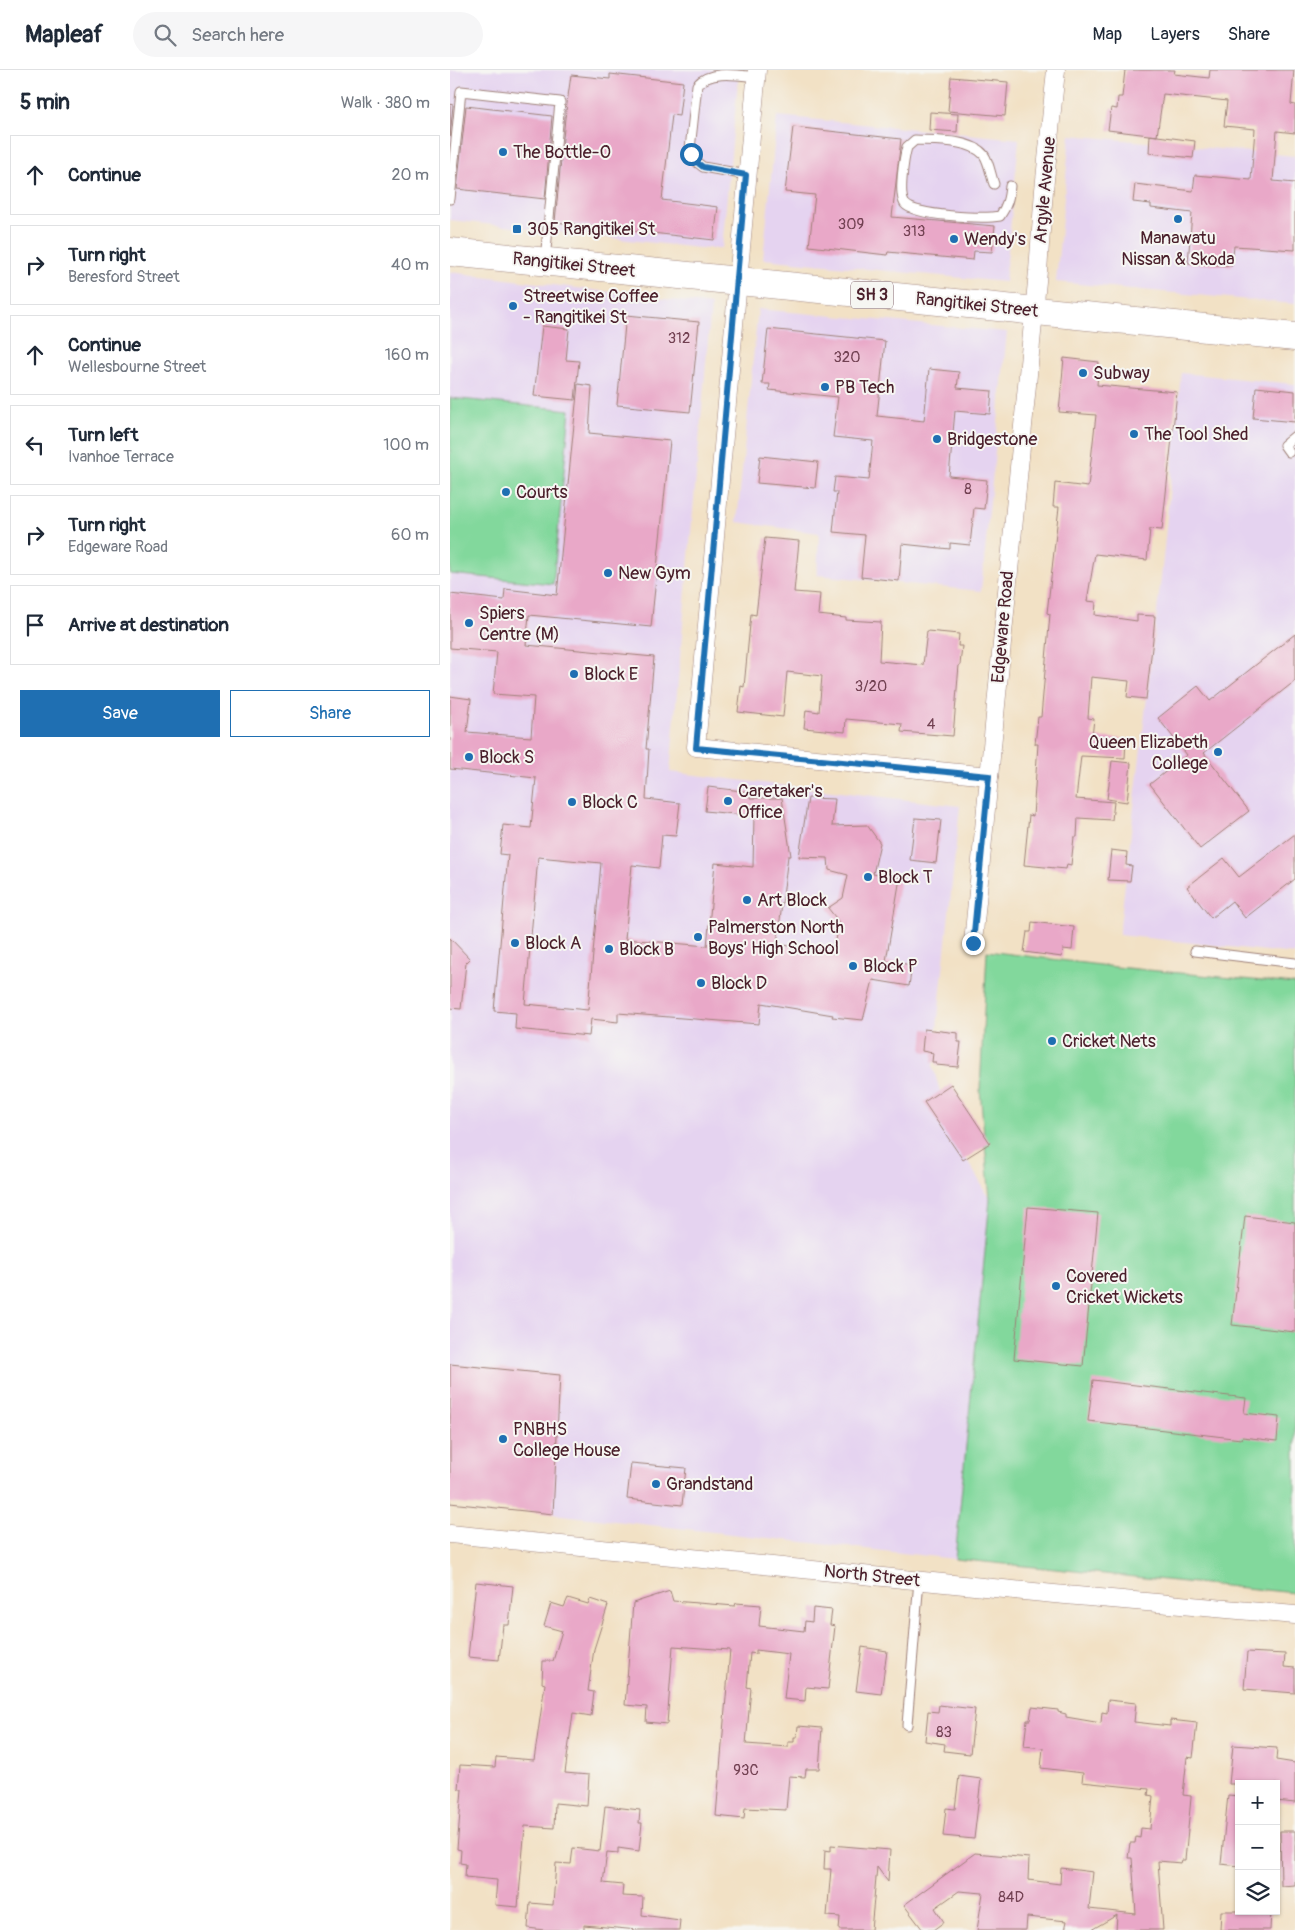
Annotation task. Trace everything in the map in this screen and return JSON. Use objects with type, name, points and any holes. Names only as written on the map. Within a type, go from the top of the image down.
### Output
[{"type":"highway","name":"Rangitikei Street","points":[[450,252],[1295,337]]},
{"type":"street","name":"Argyle Avenue","points":[[1034,310],[1056,70]]},
{"type":"street","points":[[757,73],[746,175],[696,748],[989,776]]},
{"type":"street","name":"Edgeware Road","points":[[973,943],[1034,310]]},
{"type":"street","name":"North Street","points":[[450,1534],[1295,1615]]},
{"type":"lane","points":[[746,175],[703,167],[694,160],[690,149],[697,85],[700,80],[716,73],[757,73]]},
{"type":"lane","points":[[450,200],[461,90],[560,102],[545,262]]},
{"type":"lane","points":[[994,184],[985,156],[975,147],[915,140],[907,147],[901,194],[905,204],[913,209],[956,216],[989,218],[1000,216],[1007,204],[1010,186]]},
{"type":"lane","points":[[1289,452],[1284,445],[1295,436]]},
{"type":"lane","points":[[1195,951],[1295,964]]},
{"type":"lane","points":[[907,1725],[919,1580]]},
{"type":"shaded area","points":[[450,70],[739,70],[722,248],[699,248],[450,220]]},
{"type":"shaded area","points":[[777,116],[1019,139],[1005,282],[763,259]]},
{"type":"shaded area","name":"Manawatu Nissan & Skoda","points":[[1070,135],[1295,156],[1295,304],[1056,282]]},
{"type":"shaded area","name":"Palmerston North Boys' High School","points":[[450,272],[711,305],[670,772],[960,806],[933,1067],[953,1136],[990,1199],[955,1559],[553,1514],[560,1375],[450,1364]]},
{"type":"shaded area","points":[[758,309],[1007,332],[981,591],[817,575],[819,533],[737,522]]},
{"type":"shaded area","name":"Queen Elizabeth College","points":[[1181,373],[1295,384],[1295,954],[1119,935],[1162,569]]},
{"type":"green space","name":"Courts","points":[[450,398],[570,410],[553,584],[450,574]]},
{"type":"green space","points":[[987,951],[1116,967],[1295,984],[1295,1593],[955,1559],[990,1199],[980,1090]]},
{"type":"building","points":[[1125,70],[1175,70],[1174,74],[1209,78],[1210,70],[1294,70],[1291,104],[1295,105],[1295,133],[1277,131],[1273,181],[1295,183],[1295,250],[1234,246],[1232,266],[1188,263],[1192,213],[1151,208],[1151,204],[1133,202],[1135,184],[1193,191],[1195,175],[1251,180],[1255,129],[1224,126],[1227,101],[1163,94],[1157,136],[1108,130],[1111,108],[1117,109],[1118,97],[1122,97]]},
{"type":"building","points":[[610,74],[683,82],[679,116],[672,115],[662,200],[718,207],[714,240],[555,222],[571,75],[610,79]]},
{"type":"building","points":[[951,77],[1008,82],[1005,116],[948,111]]},
{"type":"building","points":[[450,104],[453,105],[450,137]]},
{"type":"building","name":"The Bottle-O","points":[[466,106],[552,116],[545,199],[457,189]]},
{"type":"building","points":[[930,112],[958,114],[957,132],[929,130]]},
{"type":"building","points":[[793,127],[901,139],[892,217],[995,226],[992,252],[974,251],[973,260],[888,252],[887,255],[809,246],[815,195],[785,192]]},
{"type":"building","points":[[1150,135],[1195,141],[1193,158],[1149,153]]},
{"type":"building","points":[[626,315],[699,322],[690,412],[617,405]]},
{"type":"building","points":[[542,326],[569,329],[566,360],[579,361],[575,400],[534,396]]},
{"type":"building","points":[[768,329],[885,341],[877,416],[924,421],[929,369],[959,372],[957,388],[992,391],[990,414],[955,411],[949,476],[987,480],[984,509],[974,508],[970,545],[950,543],[950,549],[902,544],[899,581],[861,577],[865,535],[833,532],[837,492],[833,492],[835,477],[869,480],[873,441],[833,437],[838,397],[769,390],[770,384],[762,384]]},
{"type":"building","points":[[1064,358],[1099,362],[1097,385],[1177,392],[1162,530],[1150,529],[1147,560],[1095,554],[1087,601],[1096,602],[1095,615],[1137,621],[1137,615],[1155,616],[1153,639],[1146,699],[1127,697],[1129,681],[1091,677],[1088,718],[1094,719],[1092,737],[1126,739],[1125,758],[1081,756],[1076,799],[1114,802],[1112,820],[1078,818],[1077,837],[1074,837],[1071,865],[1067,864],[1066,869],[1024,865],[1029,815],[1033,816],[1038,744],[1035,744],[1038,717],[1041,717],[1050,614],[1047,613],[1059,507],[1053,507],[1055,483],[1088,487],[1096,415],[1059,412]]},
{"type":"building","points":[[578,384],[592,386],[589,433],[670,441],[651,627],[529,615],[526,645],[654,657],[646,749],[649,749],[646,799],[680,803],[676,836],[662,835],[659,868],[632,865],[625,939],[707,946],[715,863],[753,867],[754,816],[705,811],[708,787],[751,792],[750,798],[782,798],[791,856],[788,856],[777,944],[834,953],[839,922],[828,908],[843,898],[848,875],[829,870],[828,858],[799,857],[808,798],[835,799],[832,826],[867,825],[880,843],[873,874],[900,878],[886,961],[912,965],[909,986],[873,980],[863,1020],[832,1017],[833,1015],[761,1003],[759,1024],[618,1013],[618,1022],[591,1019],[589,1036],[515,1029],[516,1013],[494,1011],[508,855],[500,854],[503,825],[531,828],[536,778],[450,769],[450,696],[471,699],[467,732],[531,737],[534,697],[493,694],[497,652],[450,648],[450,594],[504,600],[505,589],[557,595]],"holes":[[[538,857],[601,863],[588,1010],[525,1004]]]},
{"type":"building","points":[[1256,387],[1295,391],[1295,422],[1253,418]]},
{"type":"building","points":[[760,456],[818,462],[815,488],[757,483]]},
{"type":"building","points":[[765,538],[799,541],[794,592],[820,594],[818,615],[846,618],[846,620],[881,622],[879,661],[923,665],[927,631],[959,634],[958,646],[962,646],[953,736],[901,732],[902,724],[846,719],[845,732],[804,728],[806,710],[819,712],[822,676],[787,672],[783,717],[738,712],[741,686],[744,687],[751,614],[756,615]]},
{"type":"building","points":[[1295,634],[1295,681],[1204,753],[1249,811],[1200,849],[1150,784],[1187,755],[1158,718],[1198,686],[1210,701]]},
{"type":"building","points":[[1112,761],[1131,763],[1127,802],[1107,799]]},
{"type":"building","points":[[915,818],[941,820],[936,863],[910,860]]},
{"type":"building","points":[[1295,834],[1295,879],[1245,918],[1232,901],[1211,918],[1187,887],[1224,858],[1239,877]]},
{"type":"building","points":[[1111,850],[1127,852],[1126,865],[1132,866],[1130,881],[1108,880]]},
{"type":"building","points":[[1032,922],[1074,927],[1072,950],[1063,949],[1062,957],[1024,952],[1027,932],[1031,932]]},
{"type":"building","points":[[450,938],[470,959],[466,963],[461,1009],[450,1008]]},
{"type":"building","points":[[924,1029],[958,1033],[958,1042],[961,1042],[958,1067],[936,1065],[936,1062],[932,1062],[933,1053],[922,1051]]},
{"type":"building","points":[[951,1084],[990,1143],[963,1160],[924,1102]]},
{"type":"building","name":"Covered Cricket Wickets","points":[[1028,1207],[1098,1213],[1083,1366],[1014,1359]]},
{"type":"building","points":[[1245,1216],[1295,1222],[1295,1332],[1232,1325]]},
{"type":"building","name":"PNBHS College House","points":[[450,1364],[560,1375],[553,1514],[450,1503]]},
{"type":"building","points":[[1093,1380],[1246,1398],[1244,1413],[1279,1417],[1277,1441],[1242,1437],[1241,1439],[1088,1421]]},
{"type":"building","name":"Grandstand","points":[[631,1463],[686,1468],[682,1505],[627,1499]]},
{"type":"building","points":[[476,1582],[513,1586],[509,1625],[503,1625],[499,1660],[468,1657]]},
{"type":"building","points":[[670,1591],[673,1601],[735,1606],[736,1603],[761,1605],[759,1626],[804,1631],[805,1621],[812,1622],[813,1608],[832,1610],[830,1625],[835,1626],[828,1689],[806,1687],[805,1701],[784,1699],[789,1654],[756,1650],[756,1654],[750,1653],[747,1687],[751,1688],[746,1744],[788,1747],[788,1742],[794,1742],[794,1737],[797,1737],[798,1726],[822,1728],[819,1769],[806,1769],[805,1777],[789,1776],[786,1810],[745,1808],[744,1819],[716,1816],[730,1650],[673,1646],[667,1724],[646,1722],[647,1707],[625,1705],[633,1603]]},
{"type":"building","points":[[568,1598],[588,1604],[590,1599],[608,1605],[594,1649],[588,1691],[594,1692],[591,1716],[573,1713],[565,1773],[589,1775],[587,1806],[555,1803],[554,1828],[525,1826],[518,1907],[495,1905],[497,1880],[465,1877],[466,1864],[460,1863],[461,1850],[457,1849],[462,1789],[458,1789],[460,1765],[495,1767],[496,1757],[534,1760],[545,1684],[542,1683],[543,1661],[553,1661],[562,1631],[544,1626],[551,1603],[564,1607]]},
{"type":"building","points":[[862,1647],[887,1651],[881,1694],[856,1691]]},
{"type":"building","points":[[1247,1652],[1285,1654],[1284,1667],[1295,1668],[1295,1693],[1244,1689]]},
{"type":"building","points":[[1108,1700],[1136,1703],[1134,1722],[1170,1726],[1170,1720],[1197,1723],[1193,1758],[1187,1757],[1183,1795],[1191,1796],[1185,1860],[1182,1860],[1181,1863],[1158,1861],[1163,1930],[1116,1930],[1117,1915],[1091,1930],[1065,1930],[1067,1921],[1027,1917],[1026,1930],[977,1930],[983,1893],[959,1891],[935,1908],[944,1922],[933,1930],[923,1930],[904,1905],[975,1853],[1029,1858],[1028,1880],[1060,1884],[1061,1868],[1093,1872],[1089,1909],[1136,1914],[1132,1858],[1128,1858],[1130,1843],[1135,1843],[1136,1837],[1140,1838],[1141,1828],[1150,1829],[1153,1796],[1148,1795],[1149,1789],[1082,1782],[1083,1773],[1041,1768],[1043,1748],[1024,1746],[1027,1720],[1030,1720],[1032,1707],[1058,1710],[1058,1712],[1066,1714],[1066,1717],[1101,1723],[1102,1712],[1107,1713]]},
{"type":"building","points":[[939,1705],[975,1709],[970,1754],[944,1751],[945,1744],[925,1741],[928,1711],[938,1712]]},
{"type":"building","points":[[1233,1745],[1277,1748],[1276,1760],[1295,1763],[1295,1803],[1280,1801],[1280,1780],[1235,1780],[1235,1784],[1229,1784]]},
{"type":"building","points":[[959,1776],[981,1779],[974,1839],[943,1836],[946,1808],[955,1809]]},
{"type":"building","points":[[1228,1795],[1235,1796],[1235,1866],[1221,1864]]},
{"type":"building","points":[[605,1806],[640,1810],[639,1823],[642,1823],[639,1851],[618,1848],[618,1853],[607,1852],[603,1883],[623,1885],[622,1896],[643,1897],[642,1915],[680,1920],[679,1930],[638,1930],[584,1925],[584,1930],[528,1928],[530,1903],[553,1905],[556,1863],[571,1864],[573,1848],[600,1851]]},
{"type":"building","points":[[1280,1831],[1295,1831],[1295,1885],[1281,1886]]},
{"type":"building","points":[[831,1845],[890,1850],[888,1882],[877,1867],[871,1930],[839,1930],[840,1917],[827,1916],[831,1869],[824,1869],[825,1850],[831,1851]]},
{"type":"building","points":[[1221,1911],[1235,1911],[1235,1915],[1271,1915],[1270,1930],[1220,1930]]},
{"type":"place","name":"The Bottle-O","points":[[503,152]]},
{"type":"place","name":"Manawatu Nissan & Skoda","points":[[1178,219]]},
{"type":"place","name":"305 Rangitikei St","points":[[517,229]]},
{"type":"place","name":"Wendy's","points":[[954,239]]},
{"type":"place","name":"Streetwise Coffee - Rangitikei St","points":[[513,306]]},
{"type":"place","name":"Subway","points":[[1083,373]]},
{"type":"place","name":"PB Tech","points":[[825,387]]},
{"type":"place","name":"The Tool Shed","points":[[1134,434]]},
{"type":"place","name":"Bridgestone","points":[[937,439]]},
{"type":"place","name":"Courts","points":[[506,492]]},
{"type":"place","name":"New Gym","points":[[608,573]]},
{"type":"place","name":"Spiers Centre (M)","points":[[469,623]]},
{"type":"place","name":"Block E","points":[[574,674]]},
{"type":"place","name":"Queen Elizabeth College","points":[[1218,752]]},
{"type":"place","name":"Block S","points":[[469,757]]},
{"type":"place","name":"Caretaker's Office","points":[[728,801]]},
{"type":"place","name":"Block C","points":[[572,802]]},
{"type":"place","name":"Block T","points":[[868,877]]},
{"type":"place","name":"Art Block","points":[[747,900]]},
{"type":"place","name":"Palmerston North Boys' High School","points":[[698,937]]},
{"type":"place","name":"Block A","points":[[515,943]]},
{"type":"place","name":"Block B","points":[[609,949]]},
{"type":"place","name":"Block P","points":[[853,966]]},
{"type":"place","name":"Block D","points":[[701,983]]},
{"type":"place","name":"Cricket Nets","points":[[1052,1041]]},
{"type":"place","name":"Covered Cricket Wickets","points":[[1056,1286]]},
{"type":"place","name":"PNBHS College House","points":[[503,1439]]},
{"type":"place","name":"Grandstand","points":[[656,1484]]},
{"type":"route","points":[[691,154],[694,160],[703,167],[746,175],[696,748],[989,776],[973,943]]}]
